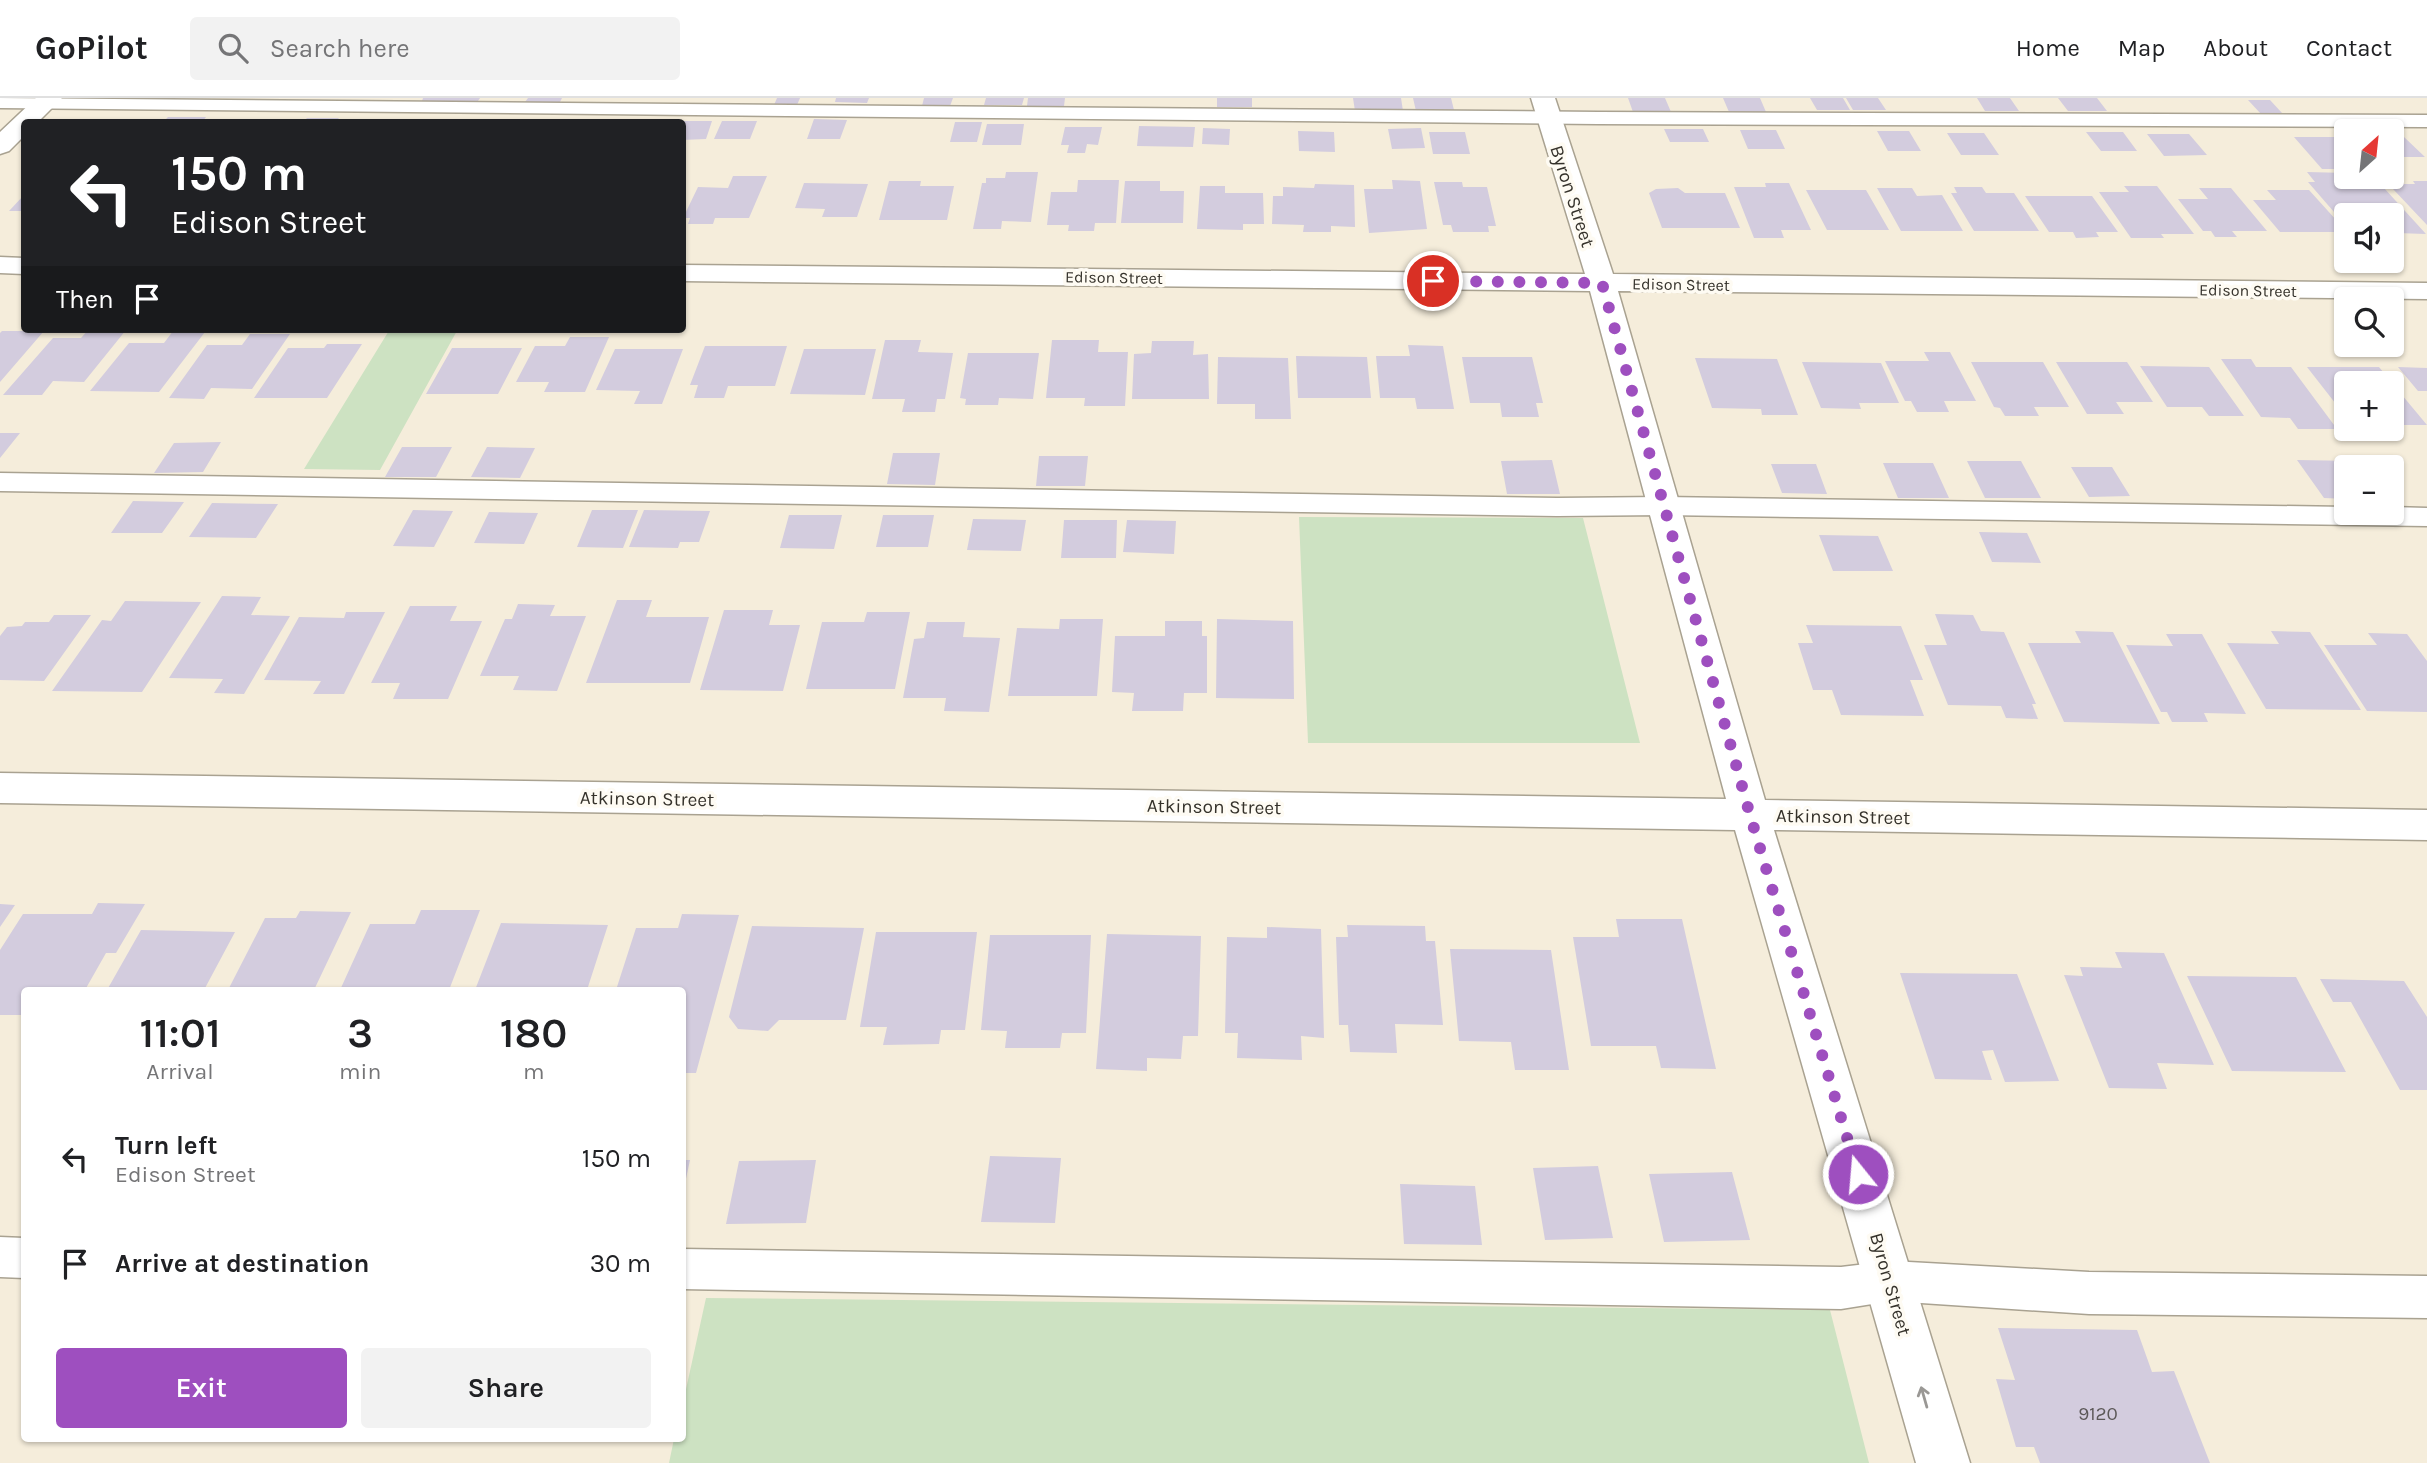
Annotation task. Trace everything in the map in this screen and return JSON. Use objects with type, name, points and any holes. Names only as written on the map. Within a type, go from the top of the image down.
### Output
[{"type":"street","points":[[28,119],[47,100]]},
{"type":"street","name":"Byron Street","points":[[1546,108],[1602,283],[1750,815],[1891,1281],[1943,1463]]},
{"type":"street","points":[[0,146],[21,125]]},
{"type":"street","points":[[0,265],[21,265]]},
{"type":"street","name":"Edison Street","points":[[686,273],[2427,291]]},
{"type":"street","name":"Atkinson Street","points":[[0,788],[2427,825]]},
{"type":"lane","points":[[0,102],[47,100],[1546,108],[2427,121]]},
{"type":"lane","points":[[0,482],[1529,507],[1664,506],[2427,517]]},
{"type":"lane","points":[[0,1257],[21,1258]]},
{"type":"lane","points":[[686,1269],[1841,1288],[1891,1281],[2089,1293],[2427,1297]]},
{"type":"green space","points":[[388,333],[456,333],[380,470],[304,469]]},
{"type":"green space","points":[[1299,517],[1583,518],[1640,743],[1308,743]]},
{"type":"green space","points":[[706,1298],[1830,1310],[1869,1463],[669,1463],[673,1442],[686,1442],[686,1389]]},
{"type":"building","points":[[423,98],[480,98],[478,101],[422,101]]},
{"type":"building","points":[[528,98],[562,98],[560,102],[525,102]]},
{"type":"building","points":[[777,98],[800,98],[797,105],[774,105]]},
{"type":"building","points":[[836,98],[869,98],[867,103],[835,102]]},
{"type":"building","points":[[924,98],[953,98],[950,106],[922,106]]},
{"type":"building","points":[[986,98],[1024,98],[1022,105],[984,105]]},
{"type":"building","points":[[1028,98],[1065,98],[1064,106],[1027,106]]},
{"type":"building","points":[[1217,98],[1252,98],[1252,107],[1217,107]]},
{"type":"building","points":[[1353,98],[1401,98],[1403,111],[1355,111]]},
{"type":"building","points":[[1413,98],[1451,98],[1454,110],[1416,111]]},
{"type":"building","points":[[1628,98],[1665,98],[1671,112],[1633,112]]},
{"type":"building","points":[[1723,98],[1760,98],[1766,112],[1729,112]]},
{"type":"building","points":[[1810,98],[1843,98],[1850,110],[1817,110]]},
{"type":"building","points":[[1846,98],[1878,98],[1886,110],[1853,110]]},
{"type":"building","points":[[1977,98],[2010,98],[2019,111],[1985,111]]},
{"type":"building","points":[[2058,98],[2097,98],[2107,111],[2068,111]]},
{"type":"building","points":[[2248,100],[2270,100],[2282,113],[2261,114]]},
{"type":"building","points":[[168,117],[206,117],[204,119],[166,119]]},
{"type":"building","points":[[307,118],[339,118],[338,119]]},
{"type":"building","points":[[814,119],[847,120],[840,139],[807,139]]},
{"type":"building","points":[[686,121],[712,121],[706,139],[686,140]]},
{"type":"building","points":[[722,121],[757,121],[750,139],[714,139]]},
{"type":"building","points":[[955,122],[982,122],[977,142],[950,142]]},
{"type":"building","points":[[987,124],[1024,124],[1021,145],[982,145]]},
{"type":"building","points":[[1139,126],[1195,127],[1193,147],[1137,146]]},
{"type":"building","points":[[1065,127],[1102,127],[1098,145],[1087,144],[1085,153],[1067,153],[1069,145],[1061,145]]},
{"type":"building","points":[[1203,128],[1230,129],[1229,145],[1202,144]]},
{"type":"building","points":[[1421,128],[1425,148],[1392,149],[1388,129]]},
{"type":"building","points":[[1664,129],[1703,129],[1709,142],[1670,142]]},
{"type":"building","points":[[1740,130],[1776,130],[1785,149],[1748,149]]},
{"type":"building","points":[[1298,131],[1334,132],[1335,152],[1299,151]]},
{"type":"building","points":[[1877,131],[1909,131],[1921,151],[1888,151]]},
{"type":"building","points":[[1429,132],[1465,132],[1470,154],[1433,154]]},
{"type":"building","points":[[2086,132],[2123,132],[2137,151],[2101,151]]},
{"type":"building","points":[[1947,133],[1984,133],[1999,155],[1961,155]]},
{"type":"building","points":[[2147,134],[2189,134],[2207,155],[2164,156]]},
{"type":"building","points":[[2294,137],[2334,137],[2334,169],[2322,169]]},
{"type":"building","points":[[2404,137],[2425,157],[2404,157]]},
{"type":"building","points":[[1006,172],[1038,172],[1031,222],[1002,221],[1001,229],[973,229],[982,183],[986,183],[986,178],[1005,178]]},
{"type":"building","points":[[2307,172],[2334,173],[2334,189],[2385,189],[2398,203],[2334,203],[2334,212],[2308,182],[2315,182]]},
{"type":"building","points":[[733,176],[767,176],[749,218],[715,218],[713,224],[688,224],[690,218],[686,218],[686,212],[698,187],[728,188]]},
{"type":"building","points":[[1078,180],[1119,180],[1116,223],[1095,223],[1094,231],[1068,231],[1069,225],[1047,225],[1051,192],[1077,192]]},
{"type":"building","points":[[1392,180],[1420,181],[1427,229],[1369,233],[1364,189],[1393,189]]},
{"type":"building","points":[[889,181],[921,181],[920,186],[954,186],[947,220],[879,220]]},
{"type":"building","points":[[1125,181],[1160,181],[1160,191],[1184,191],[1183,223],[1121,223]]},
{"type":"building","points":[[2413,181],[2427,181],[2427,225],[2393,189],[2404,189],[2404,184],[2415,184]]},
{"type":"building","points":[[1434,182],[1462,182],[1463,187],[1487,187],[1496,226],[1488,226],[1489,232],[1453,232],[1451,225],[1443,225]]},
{"type":"building","points":[[804,183],[868,184],[857,217],[822,217],[825,209],[795,208]]},
{"type":"building","points":[[1765,183],[1789,183],[1811,230],[1781,230],[1784,238],[1754,238],[1734,187],[1766,187]]},
{"type":"building","points":[[1315,184],[1354,185],[1355,227],[1331,226],[1331,232],[1303,232],[1304,225],[1272,224],[1273,196],[1283,196],[1283,187],[1314,188]]},
{"type":"building","points":[[1200,186],[1225,186],[1225,193],[1263,193],[1264,224],[1243,224],[1243,230],[1197,229]]},
{"type":"building","points":[[2124,186],[2157,186],[2194,234],[2131,238],[2099,192],[2129,192]]},
{"type":"building","points":[[1954,187],[1982,187],[1986,193],[2014,193],[2039,231],[1974,231],[1951,193],[1957,193]]},
{"type":"building","points":[[1678,188],[1685,193],[1725,193],[1740,228],[1662,228],[1649,193],[1656,189]]},
{"type":"building","points":[[1877,188],[1912,188],[1917,196],[1942,195],[1963,231],[1901,231]]},
{"type":"building","points":[[2199,188],[2231,188],[2267,231],[2232,231],[2237,237],[2215,237],[2211,231],[2203,231],[2178,199],[2208,199]]},
{"type":"building","points":[[1806,190],[1866,190],[1889,230],[1827,230]]},
{"type":"building","points":[[2267,190],[2309,190],[2334,218],[2334,232],[2280,232],[2253,200],[2276,200]]},
{"type":"building","points":[[2025,196],[2092,196],[2118,232],[2096,232],[2099,237],[2076,238],[2073,232],[2049,232]]},
{"type":"building","points":[[21,198],[21,211],[9,211]]},
{"type":"building","points":[[2404,210],[2426,234],[2404,233]]},
{"type":"building","points":[[0,333],[42,333],[0,382]]},
{"type":"building","points":[[85,333],[124,333],[84,382],[53,381],[42,395],[3,395],[53,338],[81,338]]},
{"type":"building","points":[[172,333],[204,333],[159,392],[90,391],[129,343],[164,343]]},
{"type":"building","points":[[250,334],[290,334],[252,389],[211,388],[204,399],[169,398],[207,345],[242,345]]},
{"type":"building","points":[[570,337],[609,337],[585,392],[544,392],[549,382],[516,382],[535,346],[565,346]]},
{"type":"building","points":[[885,340],[921,340],[918,352],[953,353],[945,399],[937,399],[935,412],[902,412],[905,399],[872,399]]},
{"type":"building","points":[[1052,340],[1099,340],[1098,352],[1128,352],[1125,406],[1084,406],[1085,398],[1046,398]]},
{"type":"building","points":[[1152,341],[1194,341],[1193,355],[1208,354],[1209,399],[1132,399],[1134,354],[1151,353]]},
{"type":"building","points":[[327,344],[362,344],[327,398],[254,398],[288,348],[324,348]]},
{"type":"building","points":[[1408,345],[1443,346],[1454,409],[1417,409],[1415,398],[1380,398],[1376,356],[1410,356]]},
{"type":"building","points":[[705,346],[787,346],[775,386],[728,386],[724,398],[694,398],[698,385],[690,385]]},
{"type":"building","points":[[452,348],[522,348],[498,394],[426,394]]},
{"type":"building","points":[[615,349],[683,349],[662,404],[634,404],[640,391],[596,390]]},
{"type":"building","points":[[804,349],[876,349],[865,395],[790,394]]},
{"type":"building","points":[[1924,352],[1950,352],[1976,401],[1944,401],[1949,412],[1917,412],[1911,401],[1905,401],[1885,361],[1929,361]]},
{"type":"building","points":[[968,353],[1039,353],[1033,399],[999,398],[998,405],[965,405],[966,399],[960,398]]},
{"type":"building","points":[[1296,356],[1367,357],[1371,398],[1298,398]]},
{"type":"building","points":[[1218,357],[1288,358],[1291,419],[1255,419],[1255,404],[1217,404]]},
{"type":"building","points":[[1462,357],[1532,357],[1543,403],[1536,403],[1539,417],[1502,417],[1500,403],[1470,403]]},
{"type":"building","points":[[1695,358],[1777,359],[1798,415],[1762,415],[1761,409],[1712,408]]},
{"type":"building","points":[[2221,359],[2251,359],[2256,367],[2291,367],[2334,425],[2334,429],[2298,429],[2290,418],[2261,417]]},
{"type":"building","points":[[1802,362],[1881,363],[1899,403],[1859,403],[1861,409],[1821,408]]},
{"type":"building","points":[[1971,362],[2043,362],[2069,407],[2034,407],[2039,416],[2005,416],[2000,408],[1994,407]]},
{"type":"building","points":[[2056,362],[2127,362],[2153,402],[2116,402],[2124,414],[2087,414]]},
{"type":"building","points":[[2140,366],[2209,367],[2244,416],[2209,416],[2202,407],[2167,407]]},
{"type":"building","points":[[2307,367],[2379,367],[2382,371],[2334,371],[2334,402]]},
{"type":"building","points":[[2398,367],[2427,368],[2427,391],[2418,391]]},
{"type":"building","points":[[2404,397],[2427,425],[2404,425]]},
{"type":"building","points":[[0,433],[20,433],[0,458]]},
{"type":"building","points":[[221,442],[203,472],[154,473],[174,443]]},
{"type":"building","points":[[402,447],[452,447],[436,477],[385,477]]},
{"type":"building","points":[[487,447],[535,448],[520,478],[471,477]]},
{"type":"building","points":[[893,453],[940,453],[935,485],[887,484]]},
{"type":"building","points":[[1039,456],[1088,456],[1085,486],[1036,486]]},
{"type":"building","points":[[1552,460],[1560,494],[1507,494],[1501,461]]},
{"type":"building","points":[[2297,460],[2334,461],[2334,498],[2324,498]]},
{"type":"building","points":[[1967,461],[2021,461],[2041,498],[1985,498]]},
{"type":"building","points":[[1883,463],[1933,463],[1949,498],[1898,498]]},
{"type":"building","points":[[1771,464],[1816,464],[1827,494],[1782,493]]},
{"type":"building","points":[[2071,467],[2112,467],[2130,496],[2089,497]]},
{"type":"building","points":[[133,501],[184,502],[162,533],[111,533]]},
{"type":"building","points":[[212,503],[278,504],[256,538],[189,537]]},
{"type":"building","points":[[413,510],[453,511],[434,547],[393,546]]},
{"type":"building","points":[[592,510],[638,510],[623,548],[577,547]]},
{"type":"building","points":[[644,510],[710,511],[699,542],[680,542],[678,548],[629,547]]},
{"type":"building","points":[[489,512],[538,513],[524,544],[474,543]]},
{"type":"building","points":[[789,515],[842,515],[834,549],[780,548]]},
{"type":"building","points":[[883,515],[934,515],[928,547],[876,547]]},
{"type":"building","points":[[973,519],[1026,520],[1021,551],[967,550]]},
{"type":"building","points":[[1064,520],[1117,520],[1116,558],[1061,558]]},
{"type":"building","points":[[1127,520],[1176,521],[1174,554],[1123,552]]},
{"type":"building","points":[[1979,532],[2027,533],[2041,563],[1992,562]]},
{"type":"building","points":[[1819,535],[1878,536],[1893,571],[1833,571]]},
{"type":"building","points":[[222,596],[261,597],[251,615],[290,616],[244,694],[214,693],[223,679],[169,678]]},
{"type":"building","points":[[617,600],[652,600],[646,617],[709,617],[690,683],[586,683]]},
{"type":"building","points":[[125,601],[201,602],[142,692],[52,691],[102,620],[111,621]]},
{"type":"building","points":[[518,604],[555,605],[550,616],[586,616],[557,691],[513,690],[519,676],[480,676],[505,619],[512,619]]},
{"type":"building","points":[[410,606],[457,606],[450,621],[482,621],[448,699],[393,699],[400,683],[371,683]]},
{"type":"building","points":[[724,610],[773,610],[769,625],[800,625],[783,691],[700,690]]},
{"type":"building","points":[[346,612],[385,612],[344,694],[313,694],[321,681],[264,680],[299,617],[344,618]]},
{"type":"building","points":[[867,612],[910,612],[895,689],[806,689],[822,622],[864,622]]},
{"type":"building","points":[[1935,614],[1973,615],[1981,631],[2004,632],[2036,704],[2032,704],[2038,719],[2006,718],[2001,706],[1948,705],[1924,645],[1947,645]]},
{"type":"building","points":[[54,615],[91,615],[44,681],[0,680],[0,636],[7,627],[22,626],[25,622],[49,622]]},
{"type":"building","points":[[1060,619],[1103,619],[1097,696],[1008,696],[1017,628],[1059,629]]},
{"type":"building","points":[[1217,619],[1293,621],[1294,699],[1216,698]]},
{"type":"building","points":[[1165,621],[1202,621],[1202,636],[1207,636],[1207,693],[1184,693],[1183,711],[1132,711],[1134,693],[1112,692],[1115,636],[1165,636]]},
{"type":"building","points":[[927,622],[965,622],[963,637],[1000,638],[989,712],[944,711],[946,698],[903,698],[914,639],[924,638]]},
{"type":"building","points":[[1806,625],[1901,626],[1923,680],[1910,680],[1924,716],[1841,715],[1832,690],[1813,690],[1798,643],[1813,643]]},
{"type":"building","points":[[2075,631],[2113,632],[2160,724],[2064,722],[2028,643],[2081,643]]},
{"type":"building","points":[[2271,631],[2310,632],[2361,710],[2266,709],[2227,643],[2279,644]]},
{"type":"building","points":[[2368,633],[2407,634],[2427,661],[2427,712],[2367,711],[2324,645],[2377,645]]},
{"type":"building","points":[[2166,634],[2202,634],[2246,714],[2204,713],[2208,722],[2172,722],[2167,712],[2161,712],[2126,645],[2173,646]]},
{"type":"building","points":[[98,903],[145,904],[116,953],[106,953],[87,987],[21,987],[21,1015],[0,1015],[0,950],[23,914],[92,914]]},
{"type":"building","points":[[0,904],[15,905],[0,927]]},
{"type":"building","points":[[421,910],[480,910],[450,987],[341,987],[370,924],[415,924]]},
{"type":"building","points":[[300,911],[351,912],[315,987],[230,987],[265,918],[296,918]]},
{"type":"building","points":[[682,914],[739,915],[696,1073],[686,1073],[686,987],[617,987],[636,928],[678,928]]},
{"type":"building","points":[[1616,919],[1682,919],[1716,1069],[1661,1068],[1656,1046],[1591,1046],[1573,937],[1619,937]]},
{"type":"building","points":[[501,923],[608,925],[588,987],[476,987]]},
{"type":"building","points":[[1347,925],[1425,926],[1426,941],[1435,941],[1443,1025],[1395,1024],[1397,1053],[1350,1052],[1348,1025],[1339,1025],[1336,937],[1348,937]]},
{"type":"building","points":[[752,926],[864,928],[846,1020],[779,1020],[768,1031],[738,1029],[729,1017]]},
{"type":"building","points":[[1267,927],[1321,929],[1324,1038],[1301,1036],[1302,1060],[1237,1058],[1238,1033],[1225,1033],[1227,937],[1267,938]]},
{"type":"building","points":[[141,930],[235,932],[206,987],[109,987]]},
{"type":"building","points":[[876,932],[977,932],[965,1030],[941,1030],[939,1044],[883,1045],[887,1027],[860,1027]]},
{"type":"building","points":[[1107,934],[1201,936],[1198,1036],[1183,1036],[1181,1059],[1147,1058],[1147,1071],[1096,1069]]},
{"type":"building","points":[[990,935],[1091,935],[1086,1033],[1062,1033],[1060,1048],[1005,1048],[1007,1031],[981,1030]]},
{"type":"building","points":[[1450,949],[1551,950],[1569,1070],[1515,1070],[1511,1042],[1459,1041]]},
{"type":"building","points":[[2115,952],[2164,953],[2214,1065],[2157,1063],[2167,1089],[2109,1088],[2064,975],[2083,976],[2080,967],[2122,968]]},
{"type":"building","points":[[1900,973],[2017,974],[2059,1081],[2005,1082],[1993,1050],[1982,1051],[1992,1080],[1935,1079]]},
{"type":"building","points":[[2187,976],[2296,977],[2346,1072],[2232,1071]]},
{"type":"building","points":[[2320,979],[2404,981],[2427,1017],[2427,1090],[2400,1090],[2351,1002],[2333,1002]]},
{"type":"building","points":[[990,1156],[1061,1158],[1055,1223],[981,1222]]},
{"type":"building","points":[[686,1160],[690,1160],[686,1179]]},
{"type":"building","points":[[816,1160],[806,1223],[726,1224],[739,1161]]},
{"type":"building","points":[[1598,1166],[1613,1238],[1545,1240],[1533,1168]]},
{"type":"building","points":[[1732,1172],[1750,1240],[1664,1242],[1649,1174]]},
{"type":"building","points":[[1400,1184],[1475,1186],[1482,1245],[1404,1244]]},
{"type":"building","points":[[1998,1328],[2137,1330],[2152,1372],[2174,1371],[2210,1463],[2040,1463],[2034,1447],[2016,1447],[1996,1379],[2015,1380]]},
{"type":"route","points":[[1433,281],[1602,283],[1750,815],[1858,1174]]}]
